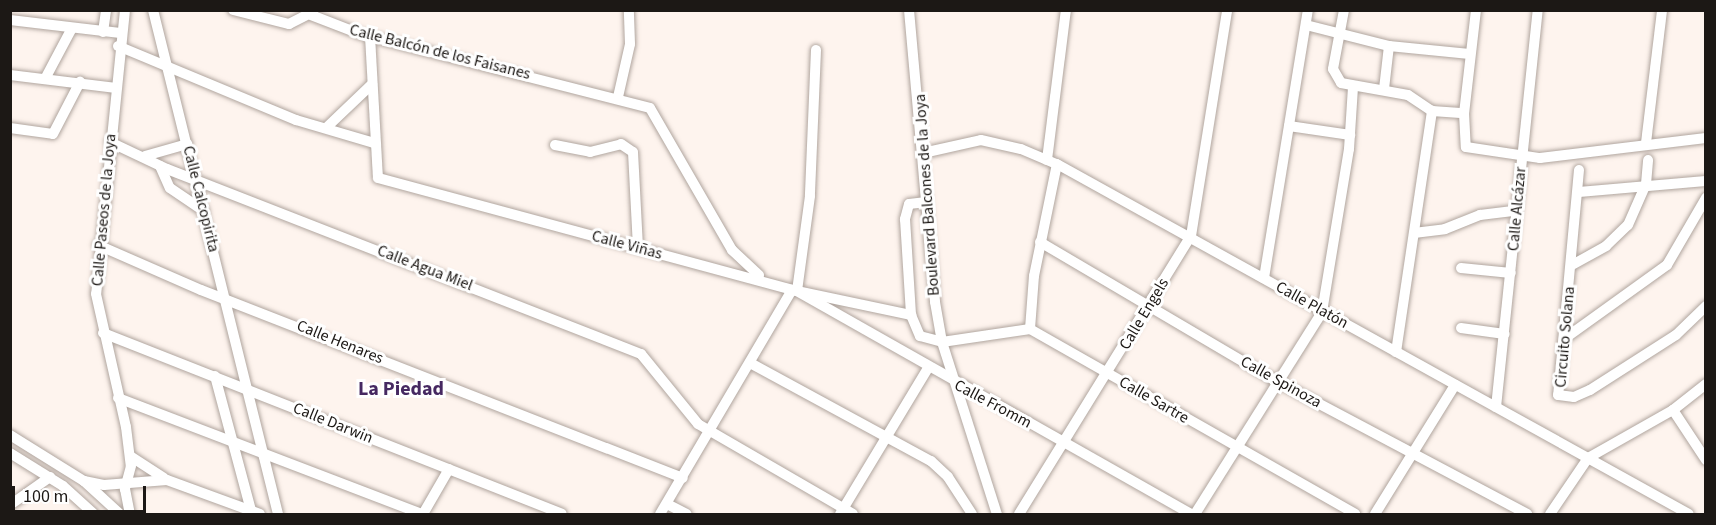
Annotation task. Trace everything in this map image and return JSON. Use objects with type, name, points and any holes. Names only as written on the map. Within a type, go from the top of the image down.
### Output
[{"type":"street","points":[[103,32],[106,10]]},
{"type":"street","name":"Calle Paseos de la Joya","points":[[125,10],[118,46],[116,88],[98,244],[96,294],[130,456],[126,482],[130,514]]},
{"type":"street","name":"Calle Calcopirita","points":[[153,10],[278,514]]},
{"type":"street","name":"Calle Balcón de los Faisanes","points":[[233,10],[283,24],[312,13],[370,36],[650,108],[738,260],[769,282]]},
{"type":"street","points":[[618,98],[630,44],[628,10]]},
{"type":"street","name":"Boulevard Balcones de la Joya","points":[[909,10],[926,202],[942,342],[997,514]]},
{"type":"street","points":[[926,202],[909,204],[906,212],[911,315],[920,336],[942,342],[1030,329],[1052,162],[1066,10]]},
{"type":"street","points":[[1191,236],[1227,10]]},
{"type":"street","points":[[1264,279],[1308,10]]},
{"type":"street","points":[[1344,10],[1333,69],[1341,83],[1353,87],[1384,89],[1408,95],[1432,111],[1464,113]]},
{"type":"street","points":[[1476,10],[1464,113],[1464,144],[1476,150],[1555,157],[1646,143],[1706,138]]},
{"type":"street","name":"Calle Alcázar","points":[[1496,407],[1538,10]]},
{"type":"street","points":[[1646,143],[1662,10]]},
{"type":"street","points":[[10,20],[120,33]]},
{"type":"street","points":[[1306,25],[1389,46],[1470,54]]},
{"type":"street","points":[[46,77],[72,28]]},
{"type":"street","name":"Calle Viñas","points":[[370,36],[375,173],[380,179],[795,290],[911,315]]},
{"type":"street","points":[[118,46],[326,128],[374,143]]},
{"type":"street","points":[[1384,89],[1389,46]]},
{"type":"street","points":[[660,514],[711,434],[795,290],[810,196],[816,50]]},
{"type":"street","points":[[10,75],[46,77],[116,88]]},
{"type":"street","points":[[10,128],[53,134],[80,82]]},
{"type":"street","points":[[326,128],[372,84]]},
{"type":"street","points":[[1193,514],[1322,312],[1350,135],[1353,87]]},
{"type":"street","points":[[1396,352],[1432,111]]},
{"type":"street","points":[[1289,126],[1350,135]]},
{"type":"street","name":"Calle Platón","points":[[923,153],[981,140],[1052,162],[1191,236],[1322,312],[1689,514]]},
{"type":"street","name":"Calle Agua Miel","points":[[110,142],[145,156],[160,166],[632,350],[649,361],[698,424],[711,434],[845,513]]},
{"type":"street","points":[[145,156],[187,144]]},
{"type":"street","points":[[555,146],[590,152],[621,144],[633,152],[638,248]]},
{"type":"street","points":[[1572,265],[1618,236],[1638,208],[1647,184],[1648,160]]},
{"type":"street","points":[[160,166],[170,188],[204,211]]},
{"type":"street","name":"Circuito Solana","points":[[1579,170],[1572,265],[1557,391],[1562,397],[1574,397],[1701,321],[1706,306]]},
{"type":"street","points":[[1579,192],[1647,184],[1706,181]]},
{"type":"street","points":[[1564,339],[1659,273],[1706,198]]},
{"type":"street","points":[[1414,233],[1445,229],[1480,214],[1515,211]]},
{"type":"street","name":"Calle Engels","points":[[1019,514],[1108,374],[1191,236]]},
{"type":"street","name":"Calle Spinoza","points":[[1040,242],[1150,304],[1278,382],[1527,514]]},
{"type":"street","name":"Calle Henares","points":[[98,244],[683,478]]},
{"type":"street","points":[[1461,268],[1511,273]]},
{"type":"street","name":"Calle Fromm","points":[[795,290],[927,368],[1193,514]]},
{"type":"street","points":[[1461,328],[1505,334]]},
{"type":"street","name":"Calle Sartre","points":[[1030,329],[1355,514]]},
{"type":"street","name":"Calle Darwin","points":[[103,333],[561,514]]},
{"type":"street","points":[[752,364],[939,469],[972,514]]},
{"type":"street","points":[[845,513],[927,368]]},
{"type":"street","points":[[214,376],[229,437],[254,513]]},
{"type":"street","points":[[1550,514],[1588,458],[1673,410],[1706,384]]},
{"type":"street","points":[[1375,514],[1455,385]]},
{"type":"street","points":[[118,398],[229,437],[422,514],[449,469]]},
{"type":"street","points":[[1673,410],[1706,460]]},
{"type":"street","points":[[10,435],[84,480],[120,514]]},
{"type":"street","points":[[10,453],[50,477],[94,514]]},
{"type":"street","points":[[130,456],[167,480],[254,513]]},
{"type":"street","points":[[10,505],[50,477]]},
{"type":"street","points":[[84,480],[126,482],[167,480]]},
{"type":"street","points":[[667,504],[687,514]]},
{"type":"district","name":"La Piedad","points":[[401,389]]}]
